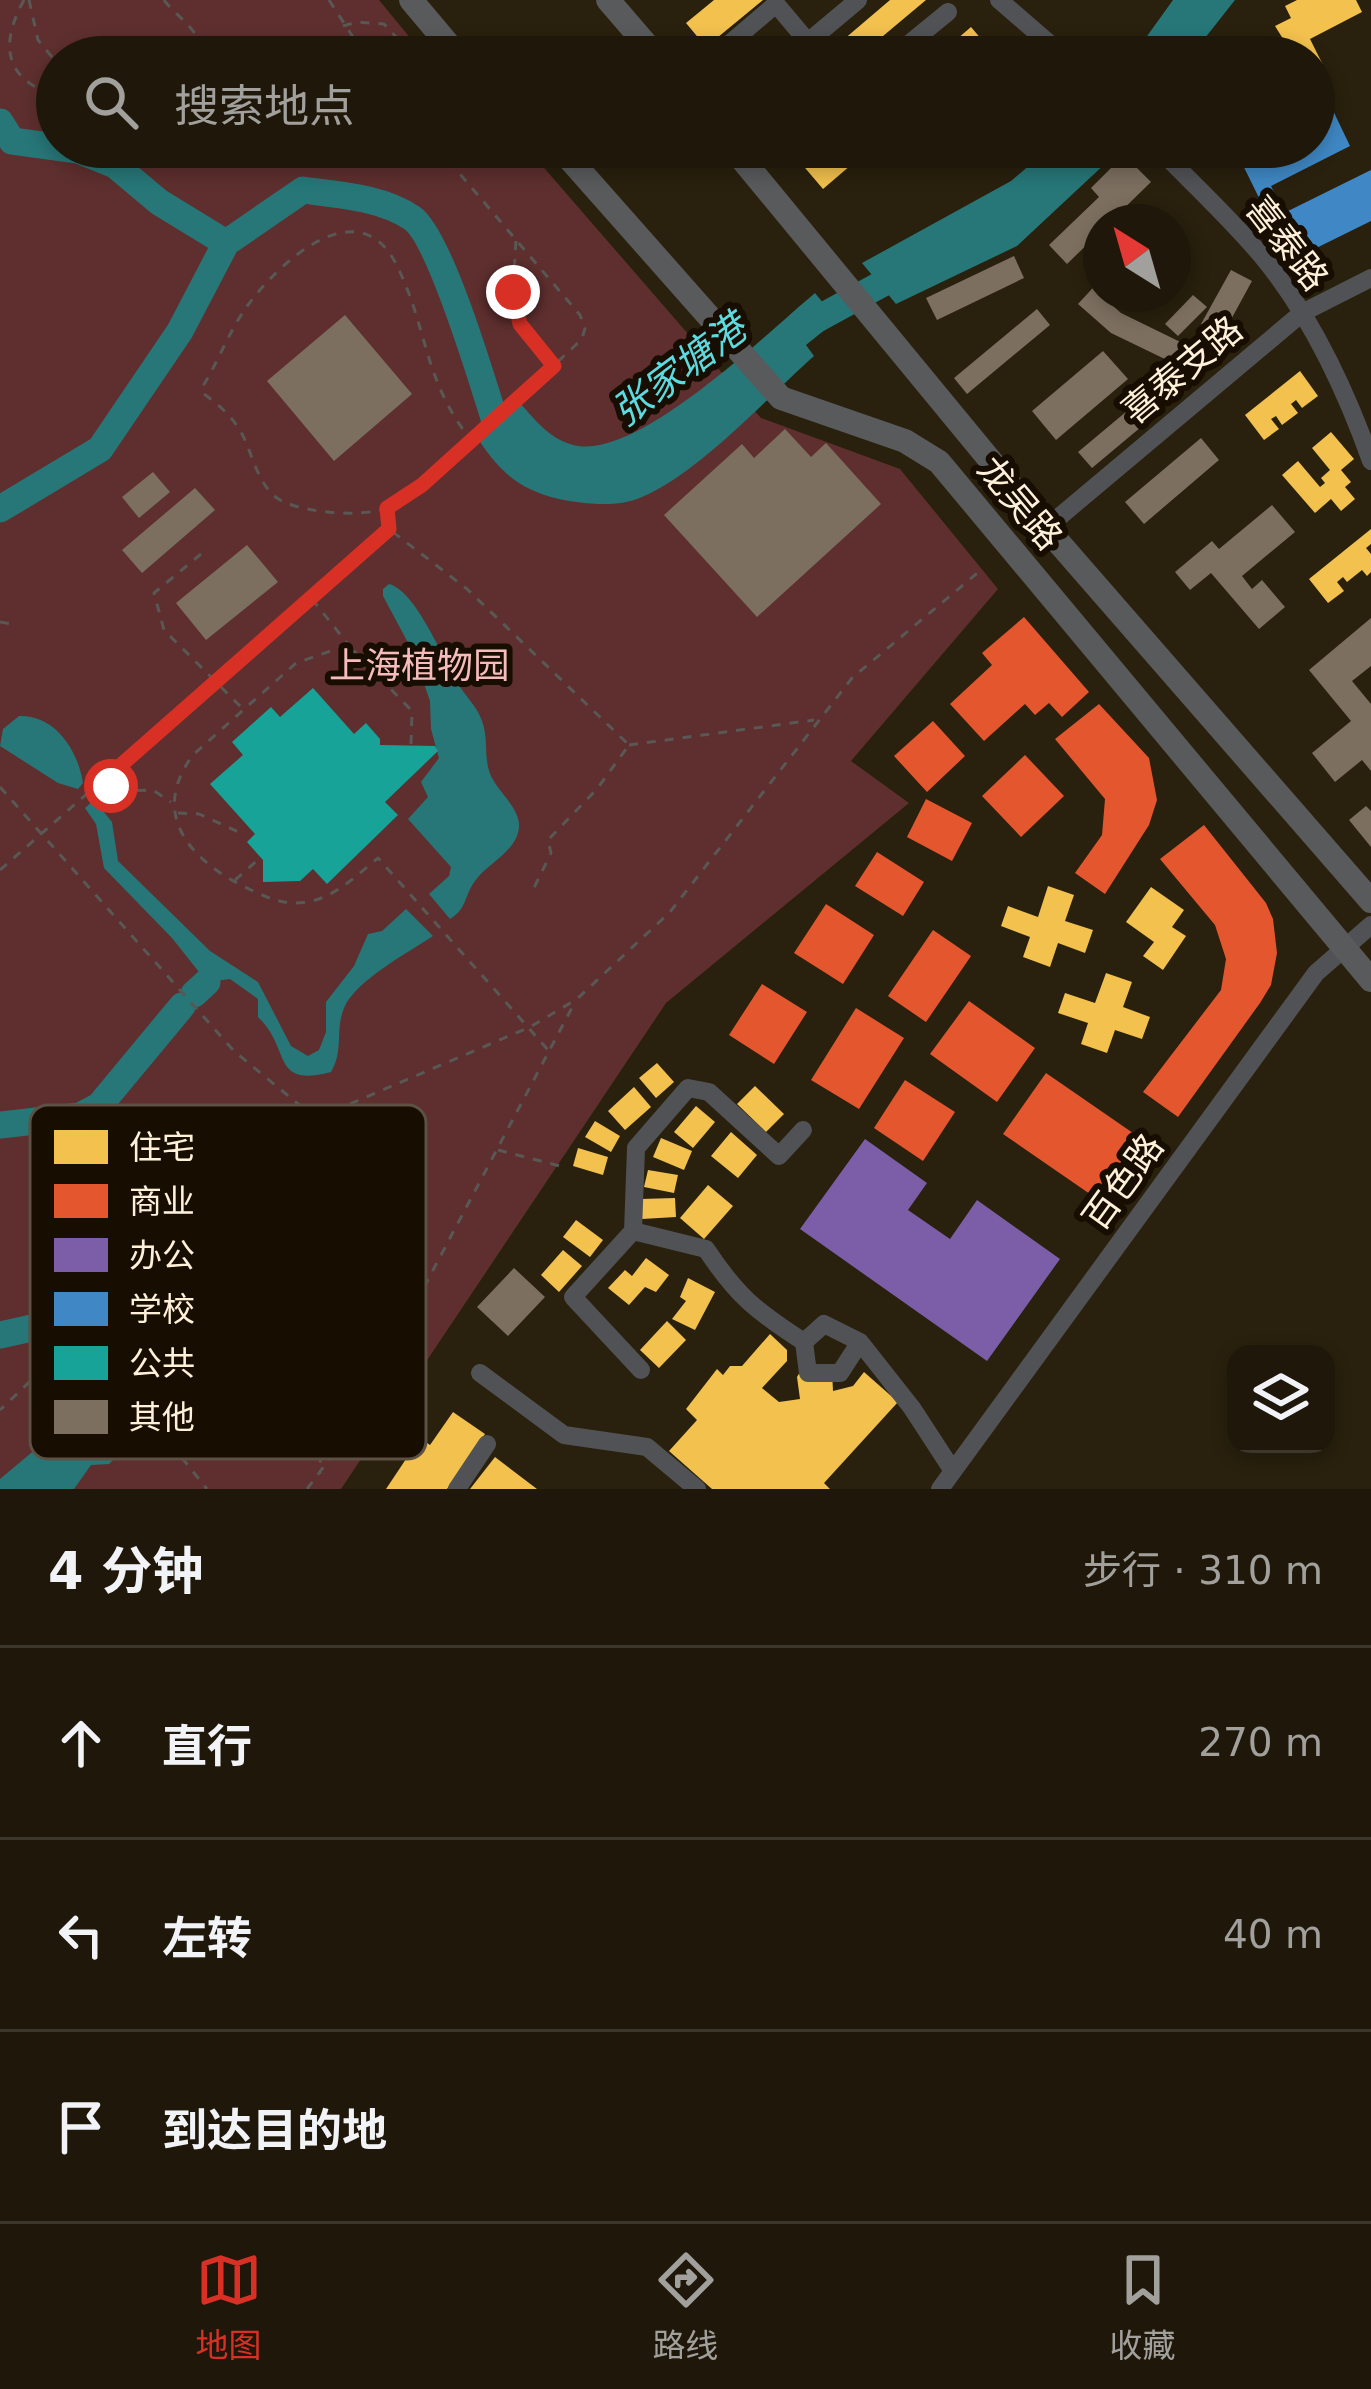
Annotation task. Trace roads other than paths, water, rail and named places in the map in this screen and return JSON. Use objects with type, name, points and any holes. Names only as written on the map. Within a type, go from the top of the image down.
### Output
[{"type":"main road","points":[[411,0],[441,36]]},
{"type":"main road","points":[[608,0],[639,36]]},
{"type":"main road","name":"龙吴路","points":[[578,168],[781,398],[904,441],[939,462],[1371,980]]},
{"type":"main road","name":"龙吴路","points":[[749,168],[1046,528],[1371,901]]},
{"type":"street","points":[[827,36],[858,0]]},
{"type":"street","points":[[998,0],[1040,36]]},
{"type":"street","points":[[739,36],[776,4],[803,36]]},
{"type":"street","points":[[919,36],[948,12]]},
{"type":"street","name":"喜泰路","points":[[1178,168],[1241,233],[1302,314],[1337,378],[1371,461]]},
{"type":"street","name":"喜泰支路","points":[[1046,528],[1302,314],[1371,278]]},
{"type":"street","name":"百色路","points":[[940,1489],[1316,973],[1371,925]]},
{"type":"street","points":[[641,1370],[573,1297],[633,1231],[636,1148],[688,1088],[709,1092],[779,1156],[803,1130]]},
{"type":"street","points":[[633,1231],[706,1249],[742,1298],[804,1342],[808,1373],[840,1373],[860,1342]]},
{"type":"street","points":[[804,1342],[824,1324],[860,1342],[953,1471]]},
{"type":"street","points":[[480,1373],[564,1435],[647,1448],[698,1489]]},
{"type":"street","points":[[457,1489],[488,1444]]},
{"type":"water","points":[[1173,0],[1235,0],[1207,36],[1147,36]]},
{"type":"water","points":[[1026,168],[1101,168],[1017,246],[896,304],[862,263]]},
{"type":"water","points":[[815,293],[837,320],[806,345],[814,356],[709,453],[642,497],[601,504],[534,491],[496,463],[480,442],[520,403],[552,435],[578,446],[605,444],[635,432],[702,389]]},
{"type":"water","points":[[389,584],[418,611],[477,711],[491,776],[519,824],[514,841],[480,874],[460,911],[450,919],[429,894],[449,876],[451,867],[408,819],[428,797],[421,782],[439,758],[430,701],[413,652],[383,596]]},
{"type":"water","points":[[19,716],[44,722],[63,737],[80,771],[83,783],[78,789],[58,783],[0,746],[3,729]]},
{"type":"water","points":[[94,800],[112,822],[118,861],[210,951],[258,982],[291,1046],[308,1056],[319,1050],[326,1032],[326,1002],[354,966],[368,934],[382,931],[406,909],[433,936],[384,968],[350,998],[341,1016],[331,1072],[299,1075],[284,1062],[258,1017],[258,999],[230,979],[207,982],[104,868],[96,824],[85,808]]},
{"type":"water","points":[[30,1454],[30,1459],[114,1459],[91,1465],[74,1489],[0,1489],[0,1479]]},
{"type":"waterway","points":[[0,122],[12,141],[36,144]]},
{"type":"waterway","points":[[119,168],[159,202],[226,243]]},
{"type":"waterway","name":"张家塘港","points":[[0,509],[100,449],[180,331],[226,243],[303,190],[387,205],[412,218],[424,231],[462,318],[499,434],[520,446]]},
{"type":"waterway","name":"张家塘港","points":[[801,328],[909,269]]},
{"type":"waterway","points":[[194,994],[207,982]]},
{"type":"waterway","points":[[100,1105],[182,1006]]},
{"type":"waterway","points":[[0,1125],[30,1122]]},
{"type":"waterway","points":[[0,1335],[30,1328]]},
{"type":"park label","name":"上海植物园","points":[[419,665]]}]
